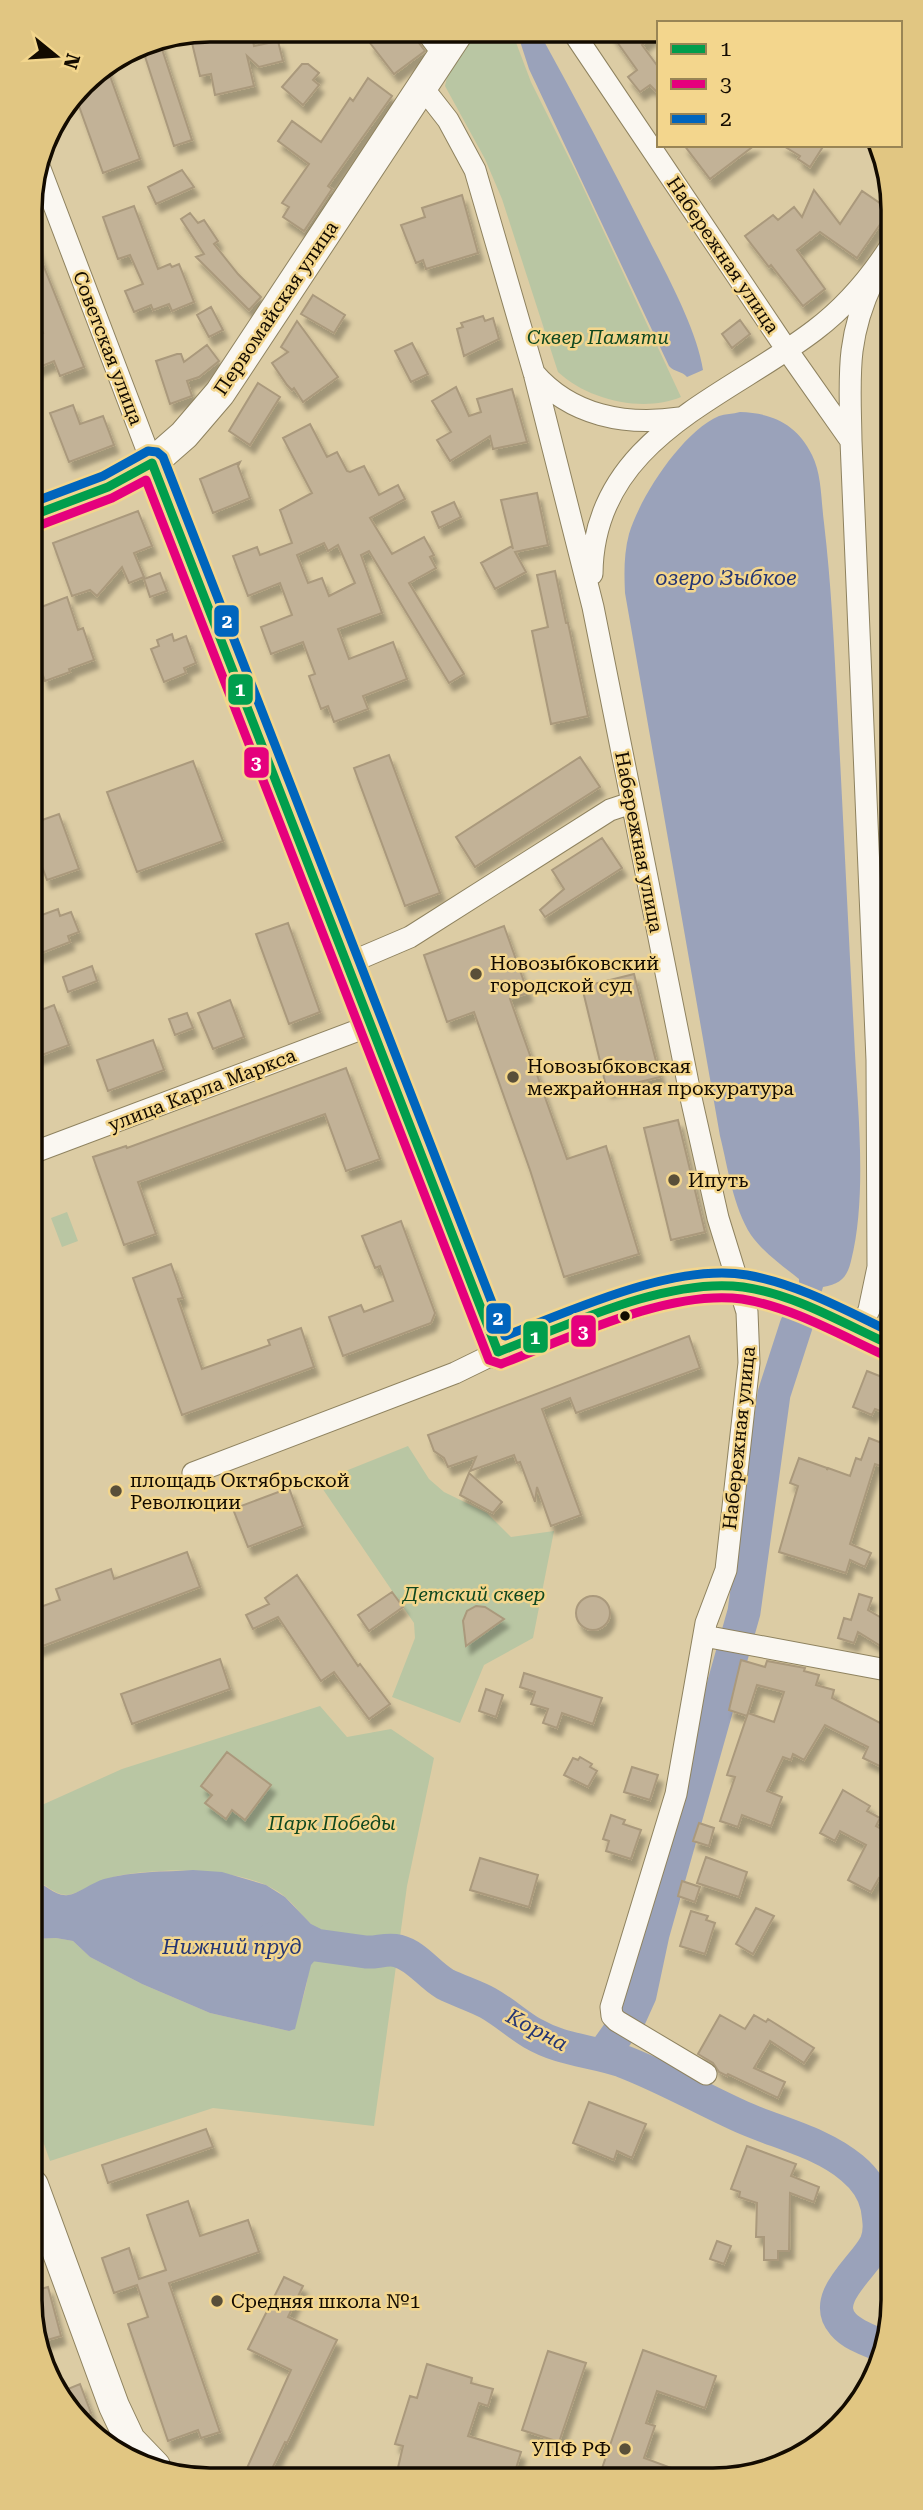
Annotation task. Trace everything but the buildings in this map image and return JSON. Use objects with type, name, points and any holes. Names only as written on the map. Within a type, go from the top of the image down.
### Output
[{"type":"main road","name":"Первомайская улица","points":[[42,512],[108,487],[152,463]]},
{"type":"main road","name":"Советская улица","points":[[152,463],[349,963],[498,1352]]},
{"type":"main road","points":[[498,1352],[651,1298],[702,1286],[740,1287],[780,1297],[881,1341]]},
{"type":"street","name":"Набережная улица","points":[[580,42],[851,442]]},
{"type":"street","name":"Первомайская улица","points":[[152,463],[184,435],[219,393],[452,43]]},
{"type":"street","name":"Набережная улица","points":[[423,88],[448,120],[475,170],[534,373],[593,607],[718,1218],[747,1312],[749,1336],[746,1386],[726,1570],[709,1611],[676,1794],[611,2007],[612,2017],[706,2074]]},
{"type":"street","name":"Советская улица","points":[[45,181],[152,463]]},
{"type":"street","points":[[593,607],[593,546],[606,506],[632,463],[647,446],[684,416],[787,350],[838,310],[881,258]]},
{"type":"street","points":[[859,1331],[869,1310],[878,1267],[877,1060],[850,380],[853,338],[863,302],[881,265]]},
{"type":"street","points":[[534,373],[548,389],[567,402],[591,412],[615,418],[653,422],[684,416]]},
{"type":"street","points":[[349,963],[410,937],[610,810],[631,803]]},
{"type":"street","name":"улица Карла Маркса","points":[[42,1149],[372,1025]]},
{"type":"street","points":[[193,1473],[455,1373],[498,1352]]},
{"type":"street","points":[[704,1636],[881,1669]]},
{"type":"street","points":[[42,2210],[123,2429],[143,2454]]},
{"type":"green space","name":"Сквер Памяти","points":[[468,42],[516,42],[531,82],[681,397],[650,404],[616,401],[585,390],[558,372],[502,199],[485,159],[445,86],[448,73]]},
{"type":"green space","points":[[67,1212],[78,1241],[62,1247],[51,1218]]},
{"type":"green space","name":"Детский сквер","points":[[408,1446],[429,1479],[444,1492],[487,1513],[511,1537],[554,1531],[533,1638],[484,1665],[460,1723],[392,1697],[415,1638],[414,1623],[318,1482]]},
{"type":"green space","name":"Парк Победы","points":[[320,1706],[347,1737],[391,1729],[434,1758],[407,1886],[374,2126],[213,2108],[50,2161],[42,2138],[42,1939],[73,1941],[90,1957],[142,1984],[210,2013],[289,2031],[301,2005],[308,1979],[311,1924],[284,1896],[249,1879],[204,1871],[157,1871],[117,1876],[67,1895],[42,1884],[42,1805],[122,1769]]},
{"type":"water","points":[[520,42],[544,42],[671,284],[688,320],[703,370],[687,377],[669,366],[529,69]]},
{"type":"water","name":"озеро Зыбкое","points":[[740,412],[763,415],[782,422],[806,444],[819,480],[829,567],[860,1178],[856,1235],[849,1267],[842,1279],[823,1287],[821,1294],[799,1285],[799,1279],[756,1242],[745,1224],[732,1187],[720,1136],[625,593],[629,534],[642,502],[664,467],[705,424],[719,416]]},
{"type":"water","name":"Нижний пруд","points":[[193,1870],[222,1872],[266,1885],[285,1897],[311,1924],[321,1929],[316,1959],[311,1965],[295,2029],[289,2031],[210,2013],[142,1984],[90,1957],[73,1941],[42,1939],[42,1884],[59,1894],[68,1895],[115,1876]]},
{"type":"waterway","points":[[604,2053],[631,2015],[640,1995],[653,1934],[744,1612],[774,1394],[796,1326]]},
{"type":"waterway","name":"Корна","points":[[272,1939],[366,1952],[390,1950],[405,1953],[445,1984],[488,2003],[543,2039],[638,2067],[742,2117],[813,2145],[840,2159],[856,2172],[871,2191],[876,2201],[879,2234],[876,2243],[840,2293],[837,2314],[852,2332],[875,2343]]},
{"type":"transit line","name":"2","points":[[42,499],[103,476],[148,451],[157,452],[163,457],[505,1336],[624,1291],[656,1282],[718,1273],[747,1275],[785,1285],[881,1327]]},
{"type":"transit line","name":"1","points":[[42,512],[108,487],[152,463],[498,1352],[618,1306],[682,1289],[714,1286],[743,1287],[781,1296],[881,1340]]},
{"type":"transit line","name":"3","points":[[42,524],[112,498],[146,480],[489,1360],[501,1364],[588,1329],[652,1308],[713,1298],[742,1299],[779,1308],[881,1354]]},
{"type":"place","name":"Новозыбковский городской суд","points":[[476,974]]},
{"type":"place","name":"Новозыбковская межрайонная прокуратура","points":[[513,1077]]},
{"type":"place","name":"Ипуть","points":[[674,1180]]},
{"type":"place","name":"площадь Октябрьской Революции","points":[[116,1491]]},
{"type":"place","name":"Средняя школа №1","points":[[217,2301]]},
{"type":"place","name":"УПФ РФ","points":[[625,2449]]}]
